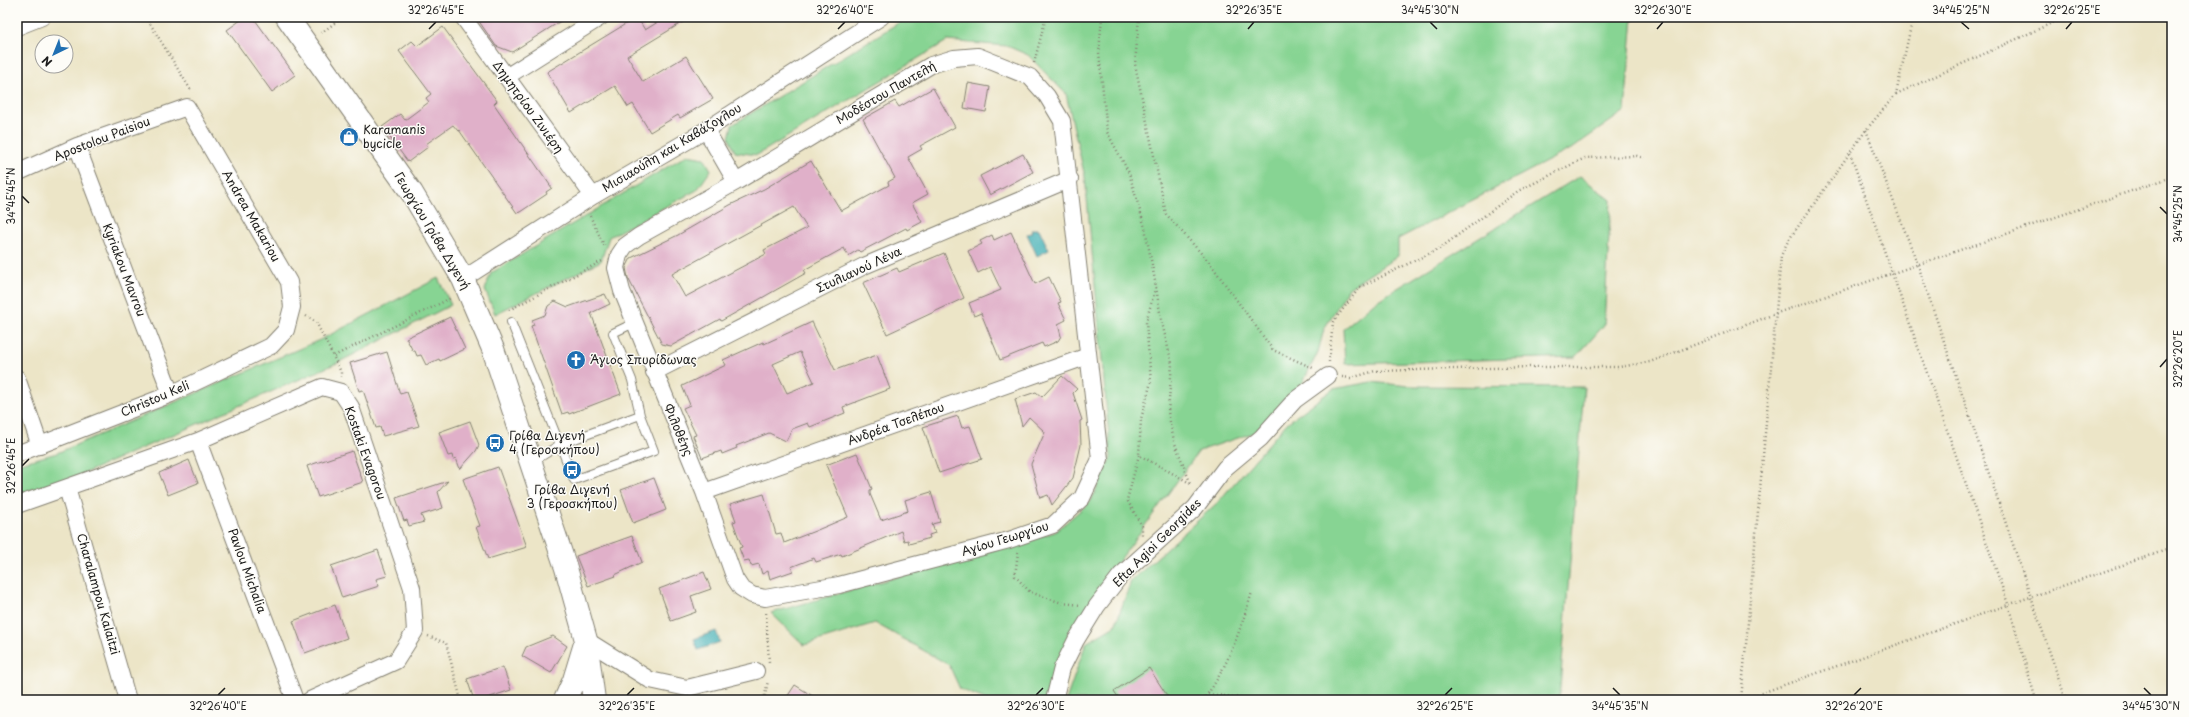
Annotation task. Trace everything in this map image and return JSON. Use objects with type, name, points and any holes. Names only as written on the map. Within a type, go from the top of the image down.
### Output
[{"type":"street","points":[[17,27],[42,17]]},
{"type":"street","name":"Γεωργίου Γρίβα Διγενή","points":[[287,17],[307,43],[412,193],[466,284],[493,349],[566,568],[586,640],[594,700]]},
{"type":"street","name":"Δημητρίου Ζινιέρη","points":[[463,17],[506,77],[588,199]]},
{"type":"street","points":[[506,77],[601,17]]},
{"type":"street","name":"Μισιαούλη και Καβάζογλου","points":[[466,284],[588,199],[706,130],[881,17]]},
{"type":"street","name":"Μοδέστου Παντελή","points":[[618,253],[639,236],[736,182],[931,65],[954,58],[978,56],[1030,77],[1047,96],[1062,121],[1070,179]]},
{"type":"street","name":"Apostolou Paisiou","points":[[17,172],[77,146],[187,107]]},
{"type":"street","name":"Andrea Makariou","points":[[187,107],[290,282],[292,307],[286,330]]},
{"type":"street","points":[[706,130],[736,182]]},
{"type":"street","name":"Kyriakou Mavrou","points":[[77,146],[171,394]]},
{"type":"street","name":"Αγίου Γεωργίου","points":[[765,598],[839,585],[1010,540],[1053,525],[1082,498],[1100,459],[1070,179]]},
{"type":"street","name":"Στυλιανού Λένα","points":[[654,372],[864,266],[1070,179]]},
{"type":"street","name":"Φιλοθέης","points":[[618,253],[616,268],[634,322],[704,492],[738,584],[741,588],[752,595],[765,598]]},
{"type":"street","name":"Christou Keli","points":[[17,454],[171,394],[271,346],[286,330]]},
{"type":"street","name":"Ανδρέα Τσελέπου","points":[[704,492],[1088,356]]},
{"type":"street","name":"Efta Agioi Georgides","points":[[1054,700],[1062,668],[1076,640],[1096,606],[1121,575],[1195,508],[1225,468],[1261,438],[1295,400],[1328,376]]},
{"type":"street","points":[[17,378],[40,446]]},
{"type":"street","name":"Kostaki Evagorou","points":[[17,505],[198,441],[322,387],[341,392],[350,406],[412,588],[415,631]]},
{"type":"street","name":"Pavlou Michalia","points":[[198,441],[295,700]]},
{"type":"street","name":"Charalampou Kalaitzi","points":[[67,488],[128,700]]},
{"type":"street","points":[[310,700],[396,661],[415,631]]},
{"type":"street","points":[[565,700],[574,680],[586,640],[650,680],[687,688],[765,671]]},
{"type":"lane","points":[[511,322],[561,444],[574,480],[654,451],[640,415],[632,380],[613,333],[634,322]]},
{"type":"lane","points":[[531,462],[561,444],[640,415]]},
{"type":"path","points":[[146,17],[192,92],[187,107]]},
{"type":"path","points":[[307,43],[343,17]]},
{"type":"path","points":[[1030,77],[1046,17]]},
{"type":"path","points":[[1102,17],[1099,52],[1107,132],[1129,173],[1145,228],[1161,319],[1172,364],[1168,412],[1174,441],[1190,483],[1195,508]]},
{"type":"path","points":[[1139,17],[1135,64],[1166,214],[1209,262],[1273,350],[1328,376],[1351,378],[1375,371],[1524,367],[1619,367],[1650,362],[1777,313],[2172,177]]},
{"type":"path","points":[[1896,94],[1913,17]]},
{"type":"path","points":[[2065,17],[1896,94],[1866,130],[1788,241],[1781,256],[1741,700],[2008,604],[2172,548]]},
{"type":"path","points":[[1866,130],[1918,265],[2066,700]]},
{"type":"path","points":[[1850,152],[1894,273],[2008,604],[2036,700]]},
{"type":"path","points":[[1328,376],[1333,322],[1360,287],[1439,249],[1518,191],[1585,158],[1637,156],[1644,158]]},
{"type":"path","points":[[483,324],[618,253],[588,199]]},
{"type":"path","points":[[334,356],[466,284]]},
{"type":"path","points":[[1141,557],[1142,526],[1127,500],[1140,455],[1142,419],[1151,382],[1146,322],[1156,286]]},
{"type":"path","points":[[292,307],[316,322],[341,372],[341,392]]},
{"type":"path","points":[[1140,455],[1190,483]]},
{"type":"path","points":[[1019,549],[1015,576],[1030,592],[1062,603],[1096,606]]},
{"type":"path","points":[[1203,700],[1221,671],[1245,615],[1252,592]]},
{"type":"path","points":[[764,700],[765,598]]},
{"type":"path","points":[[415,631],[446,643],[461,700]]},
{"type":"path","points":[[1208,694],[1257,700]]},
{"type":"green space","points":[[908,17],[1633,17],[1625,111],[1571,149],[1398,239],[1398,256],[1349,288],[1324,329],[1318,352],[1302,384],[1253,433],[1199,451],[1091,600],[1054,669],[1045,700],[987,700],[960,689],[949,665],[875,623],[804,645],[771,613],[1055,532],[1091,501],[1111,457],[1085,177],[1066,94],[1028,55],[1007,46],[947,41],[757,155],[735,152],[729,138],[732,125]]},
{"type":"green space","points":[[687,155],[704,158],[711,170],[697,190],[609,237],[601,261],[495,314],[485,290],[491,273]]},
{"type":"green space","points":[[1580,176],[1611,200],[1604,325],[1576,357],[1345,364],[1343,329],[1375,302]]},
{"type":"green space","points":[[438,278],[451,305],[337,363],[76,477],[17,494],[17,464],[57,453],[322,339]]},
{"type":"green space","points":[[1371,382],[1409,386],[1584,387],[1559,700],[1066,700],[1086,643],[1115,626],[1131,581],[1217,503],[1287,423],[1333,389]]},
{"type":"water","points":[[1032,229],[1039,229],[1049,250],[1037,256],[1027,234],[1031,233]]},
{"type":"water","points":[[716,631],[720,642],[698,650],[694,639]]},
{"type":"building","points":[[245,17],[253,17],[295,75],[272,92],[227,30]]},
{"type":"building","points":[[476,17],[567,17],[512,52],[496,46]]},
{"type":"building","points":[[637,17],[645,30],[666,17],[691,17],[627,56],[643,82],[686,56],[713,99],[680,118],[678,115],[650,132],[633,104],[628,107],[615,86],[571,113],[547,72]]},
{"type":"building","points":[[443,27],[497,101],[494,104],[552,188],[546,192],[547,194],[520,212],[517,213],[459,130],[458,131],[453,125],[426,144],[428,147],[408,162],[382,127],[400,114],[405,120],[429,102],[426,98],[431,94],[399,51],[412,41],[417,46]]},
{"type":"building","points":[[968,83],[990,87],[986,112],[964,108]]},
{"type":"building","points":[[933,88],[955,127],[920,146],[922,149],[908,157],[928,194],[912,203],[922,222],[907,230],[906,228],[860,252],[858,250],[848,256],[844,248],[804,270],[806,273],[721,321],[720,319],[671,346],[662,344],[628,278],[626,268],[631,258],[678,235],[730,205],[764,189],[811,161],[841,211],[889,185],[888,182],[895,178],[863,119],[895,101],[899,107]],"holes":[[[794,207],[807,228],[764,250],[766,254],[685,297],[672,274]]]},
{"type":"building","points":[[1023,154],[1033,172],[990,195],[980,176]]},
{"type":"building","points":[[1011,232],[1035,284],[1049,277],[1061,302],[1058,303],[1066,320],[1058,324],[1061,336],[1058,341],[1044,347],[1042,343],[1000,360],[981,313],[974,316],[969,303],[1001,290],[990,267],[978,273],[968,251],[982,244],[980,241],[992,235],[994,240]]},
{"type":"building","points":[[944,253],[964,298],[887,334],[863,283],[897,268],[899,272]]},
{"type":"building","name":"Άγιος Σπυρίδωνας","points":[[605,294],[610,304],[591,313],[621,394],[569,414],[568,412],[562,414],[531,326],[534,325],[532,320],[545,315],[548,306],[555,301],[568,307]]},
{"type":"building","points":[[450,317],[465,349],[440,361],[439,359],[426,365],[421,355],[417,356],[415,351],[413,351],[406,338]]},
{"type":"building","points":[[812,322],[835,370],[877,355],[890,389],[843,407],[845,413],[810,427],[808,423],[792,429],[786,441],[769,433],[736,446],[737,448],[722,454],[721,451],[702,458],[693,436],[696,435],[683,408],[690,405],[682,386],[726,365],[723,360],[763,342],[764,344]],"holes":[[[800,352],[814,382],[787,393],[773,364]]]},
{"type":"building","points":[[387,352],[400,394],[407,392],[419,426],[383,436],[380,427],[376,428],[363,390],[359,391],[350,363]]},
{"type":"building","points":[[1062,376],[1077,389],[1073,393],[1082,420],[1080,421],[1081,445],[1073,478],[1052,505],[1048,495],[1040,498],[1031,464],[1045,432],[1029,417],[1022,426],[1015,399],[1036,392],[1042,397]]},
{"type":"building","points":[[958,416],[962,428],[970,426],[982,459],[939,473],[923,427]]},
{"type":"building","points":[[470,421],[479,445],[476,451],[460,469],[456,458],[453,459],[452,455],[448,456],[439,432]]},
{"type":"building","points":[[352,451],[363,482],[318,497],[307,466]]},
{"type":"building","points":[[857,453],[872,489],[870,490],[870,494],[881,520],[908,511],[905,500],[931,492],[940,522],[932,524],[935,533],[929,535],[930,538],[909,544],[908,540],[904,541],[901,531],[842,556],[841,554],[816,562],[814,558],[791,567],[793,571],[770,579],[768,571],[762,574],[759,564],[751,566],[749,560],[744,561],[739,548],[742,547],[733,522],[736,521],[730,504],[764,494],[776,534],[781,533],[784,543],[815,531],[848,517],[826,465]]},
{"type":"building","points":[[189,460],[198,483],[168,495],[159,473]]},
{"type":"building","points":[[498,467],[527,547],[488,559],[476,527],[480,526],[463,479]]},
{"type":"building","points":[[654,478],[666,510],[633,523],[621,490]]},
{"type":"building","points":[[448,481],[438,492],[443,508],[421,515],[424,522],[409,526],[407,520],[404,521],[396,498]]},
{"type":"building","points":[[632,536],[642,562],[615,575],[616,576],[588,586],[576,556]]},
{"type":"building","points":[[378,550],[387,576],[376,579],[379,586],[342,598],[331,566]]},
{"type":"building","points":[[704,572],[711,589],[691,596],[696,612],[671,621],[659,589]]},
{"type":"building","points":[[335,605],[347,638],[305,653],[293,621]]},
{"type":"building","points":[[553,636],[567,646],[551,673],[522,656],[526,647]]},
{"type":"building","points":[[503,667],[511,690],[481,700],[474,700],[467,679]]},
{"type":"building","points":[[1149,668],[1170,700],[1120,700],[1114,691]]},
{"type":"building","points":[[795,685],[819,700],[785,700]]},
{"type":"place","name":"Karamanis bycicle","points":[[349,137]]},
{"type":"place","name":"Άγιος Σπυρίδωνας","points":[[576,360]]},
{"type":"place","name":"Γρίβα Διγενή 4 (Γεροσκήπου)","points":[[495,443]]},
{"type":"place","name":"Γρίβα Διγενή 3 (Γεροσκήπου)","points":[[572,470]]}]
